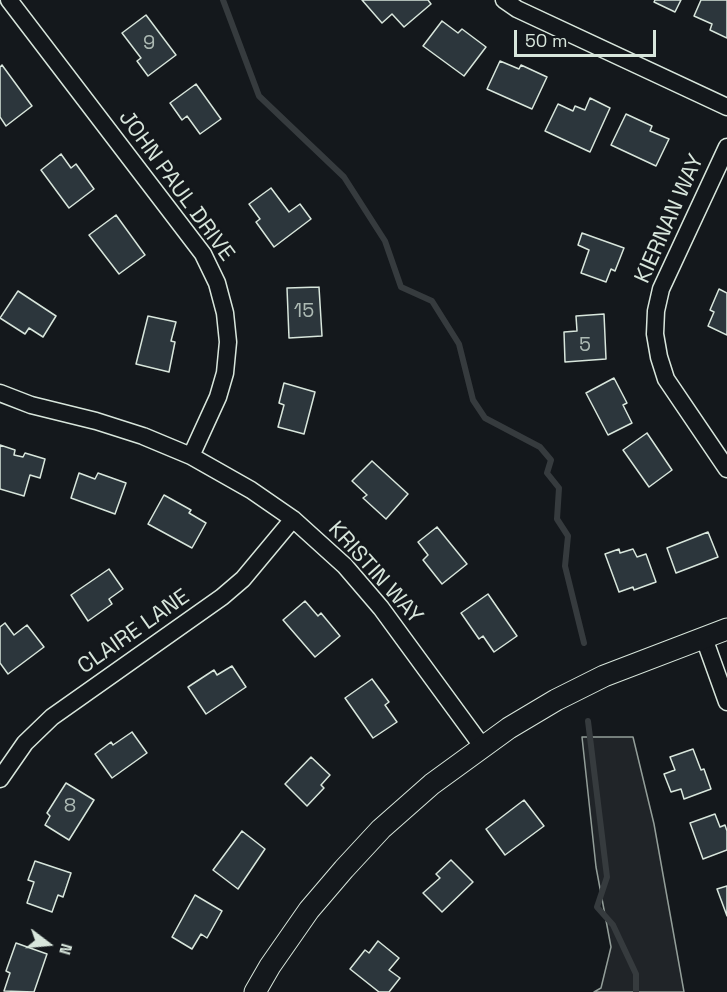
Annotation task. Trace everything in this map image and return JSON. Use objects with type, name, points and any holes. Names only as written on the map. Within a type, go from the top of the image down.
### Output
[{"type":"street","name":"JOHN PAUL DRIVE","points":[[9,0],[203,254],[217,283],[225,313],[228,342],[225,374],[218,397],[191,456]]},
{"type":"street","points":[[504,0],[517,9],[727,107]]},
{"type":"street","name":"KIERNAN WAY","points":[[727,147],[662,289],[656,311],[655,334],[666,379],[727,469]]},
{"type":"street","name":"KRISTIN WAY","points":[[0,393],[31,405],[143,436],[191,456],[252,490],[293,519],[345,566],[381,608],[482,746]]},
{"type":"street","name":"CLAIRE LANE","points":[[0,779],[26,743],[52,717],[222,597],[236,585],[293,519]]},
{"type":"street","points":[[255,992],[309,910],[381,829],[432,784],[482,746],[555,700],[596,681],[727,629]]},
{"type":"street","points":[[704,638],[727,702]]},
{"type":"shaded area","points":[[582,737],[633,737],[654,824],[684,992],[594,992],[601,988],[611,947],[596,867]]},
{"type":"building","points":[[362,0],[428,0],[431,4],[404,27],[392,14],[382,23]]},
{"type":"building","points":[[655,0],[681,0],[675,12],[654,2]]},
{"type":"building","points":[[701,0],[727,0],[727,38],[710,30],[712,24],[694,16]]},
{"type":"building","points":[[146,15],[176,55],[148,76],[137,61],[141,58],[122,33]]},
{"type":"building","points":[[442,21],[458,33],[462,29],[486,47],[464,76],[423,46]]},
{"type":"building","points":[[500,61],[519,69],[521,65],[547,77],[532,109],[487,89]]},
{"type":"building","points":[[2,65],[32,106],[6,126],[0,117],[0,67]]},
{"type":"building","points":[[196,84],[221,119],[200,134],[187,116],[182,120],[170,103]]},
{"type":"building","points":[[590,98],[610,108],[590,152],[545,131],[558,104],[573,111],[575,106],[585,110]]},
{"type":"building","points":[[626,114],[652,126],[650,131],[669,139],[656,166],[611,145]]},
{"type":"building","points":[[61,154],[71,168],[76,164],[94,189],[69,208],[41,170]]},
{"type":"building","points":[[271,188],[289,212],[300,204],[311,219],[274,247],[256,222],[260,219],[249,204]]},
{"type":"building","points":[[116,215],[145,255],[119,274],[89,235]]},
{"type":"building","points":[[582,233],[624,248],[615,271],[611,269],[606,282],[581,273],[589,250],[578,245]]},
{"type":"building","points":[[319,287],[322,336],[289,338],[287,288]]},
{"type":"building","points":[[719,289],[727,293],[727,335],[708,326],[714,312],[710,310]]},
{"type":"building","points":[[18,291],[56,316],[43,337],[29,328],[25,334],[0,318]]},
{"type":"building","points":[[604,314],[606,359],[565,362],[564,332],[577,331],[576,316]]},
{"type":"building","points":[[148,316],[176,322],[171,341],[175,342],[169,372],[136,364]]},
{"type":"building","points":[[614,378],[627,403],[623,405],[632,423],[608,435],[586,393]]},
{"type":"building","points":[[284,383],[315,392],[304,434],[278,427],[284,405],[279,403]]},
{"type":"building","points":[[647,433],[672,470],[649,487],[623,450]]},
{"type":"building","points":[[0,445],[15,450],[14,455],[23,457],[25,453],[45,459],[40,478],[30,475],[24,496],[0,489]]},
{"type":"building","points":[[372,461],[408,494],[386,519],[363,498],[367,495],[352,481]]},
{"type":"building","points":[[79,473],[95,479],[98,473],[126,483],[115,514],[71,498]]},
{"type":"building","points":[[164,495],[191,510],[189,513],[206,523],[192,548],[148,524]]},
{"type":"building","points":[[437,527],[467,564],[442,584],[423,560],[428,555],[418,542]]},
{"type":"building","points":[[708,532],[718,557],[676,573],[667,548]]},
{"type":"building","points":[[619,549],[620,553],[633,549],[637,557],[646,554],[656,582],[634,590],[633,587],[619,592],[605,554]]},
{"type":"building","points":[[109,569],[123,589],[109,599],[112,604],[88,621],[71,595]]},
{"type":"building","points":[[488,594],[517,636],[494,652],[483,636],[479,639],[461,613]]},
{"type":"building","points":[[305,601],[318,616],[321,613],[340,636],[315,657],[283,620]]},
{"type":"building","points":[[5,623],[14,635],[27,625],[44,647],[8,674],[0,663],[0,627]]},
{"type":"building","points":[[232,666],[246,687],[206,714],[188,687],[214,670],[217,675]]},
{"type":"building","points":[[372,679],[389,702],[385,705],[397,722],[373,738],[345,698]]},
{"type":"building","points":[[132,732],[147,753],[112,778],[95,754],[111,742],[113,745]]},
{"type":"building","points":[[693,749],[701,770],[704,769],[711,789],[684,799],[681,789],[671,792],[664,774],[675,770],[670,757]]},
{"type":"building","points":[[311,757],[330,775],[321,785],[324,788],[307,806],[285,784]]},
{"type":"building","points":[[66,783],[94,800],[69,840],[45,825],[50,816],[47,813]]},
{"type":"building","points":[[524,800],[544,826],[505,855],[486,829]]},
{"type":"building","points":[[715,814],[720,827],[725,825],[727,831],[727,850],[703,859],[690,823]]},
{"type":"building","points":[[242,831],[265,849],[238,889],[213,870]]},
{"type":"building","points":[[451,860],[473,882],[442,912],[423,893],[440,878],[436,874]]},
{"type":"building","points":[[35,861],[71,873],[63,897],[58,895],[52,912],[27,903],[34,882],[28,880]]},
{"type":"building","points":[[727,886],[727,916],[717,889]]},
{"type":"building","points":[[195,895],[222,911],[207,938],[201,934],[192,949],[172,937]]},
{"type":"building","points":[[378,941],[399,958],[389,970],[400,978],[389,992],[379,992],[350,969],[365,950],[369,953]]},
{"type":"building","points":[[16,943],[47,954],[34,992],[4,991],[10,973],[6,971]]},
{"type":"waterway","points":[[223,0],[259,96],[344,177],[385,241],[401,287],[432,301],[459,344],[473,400],[485,418],[540,447],[551,460],[547,473],[559,488],[557,519],[568,536],[565,566],[584,643]]},
{"type":"waterway","points":[[588,721],[607,877],[597,907],[613,925],[636,974],[636,992]]}]
